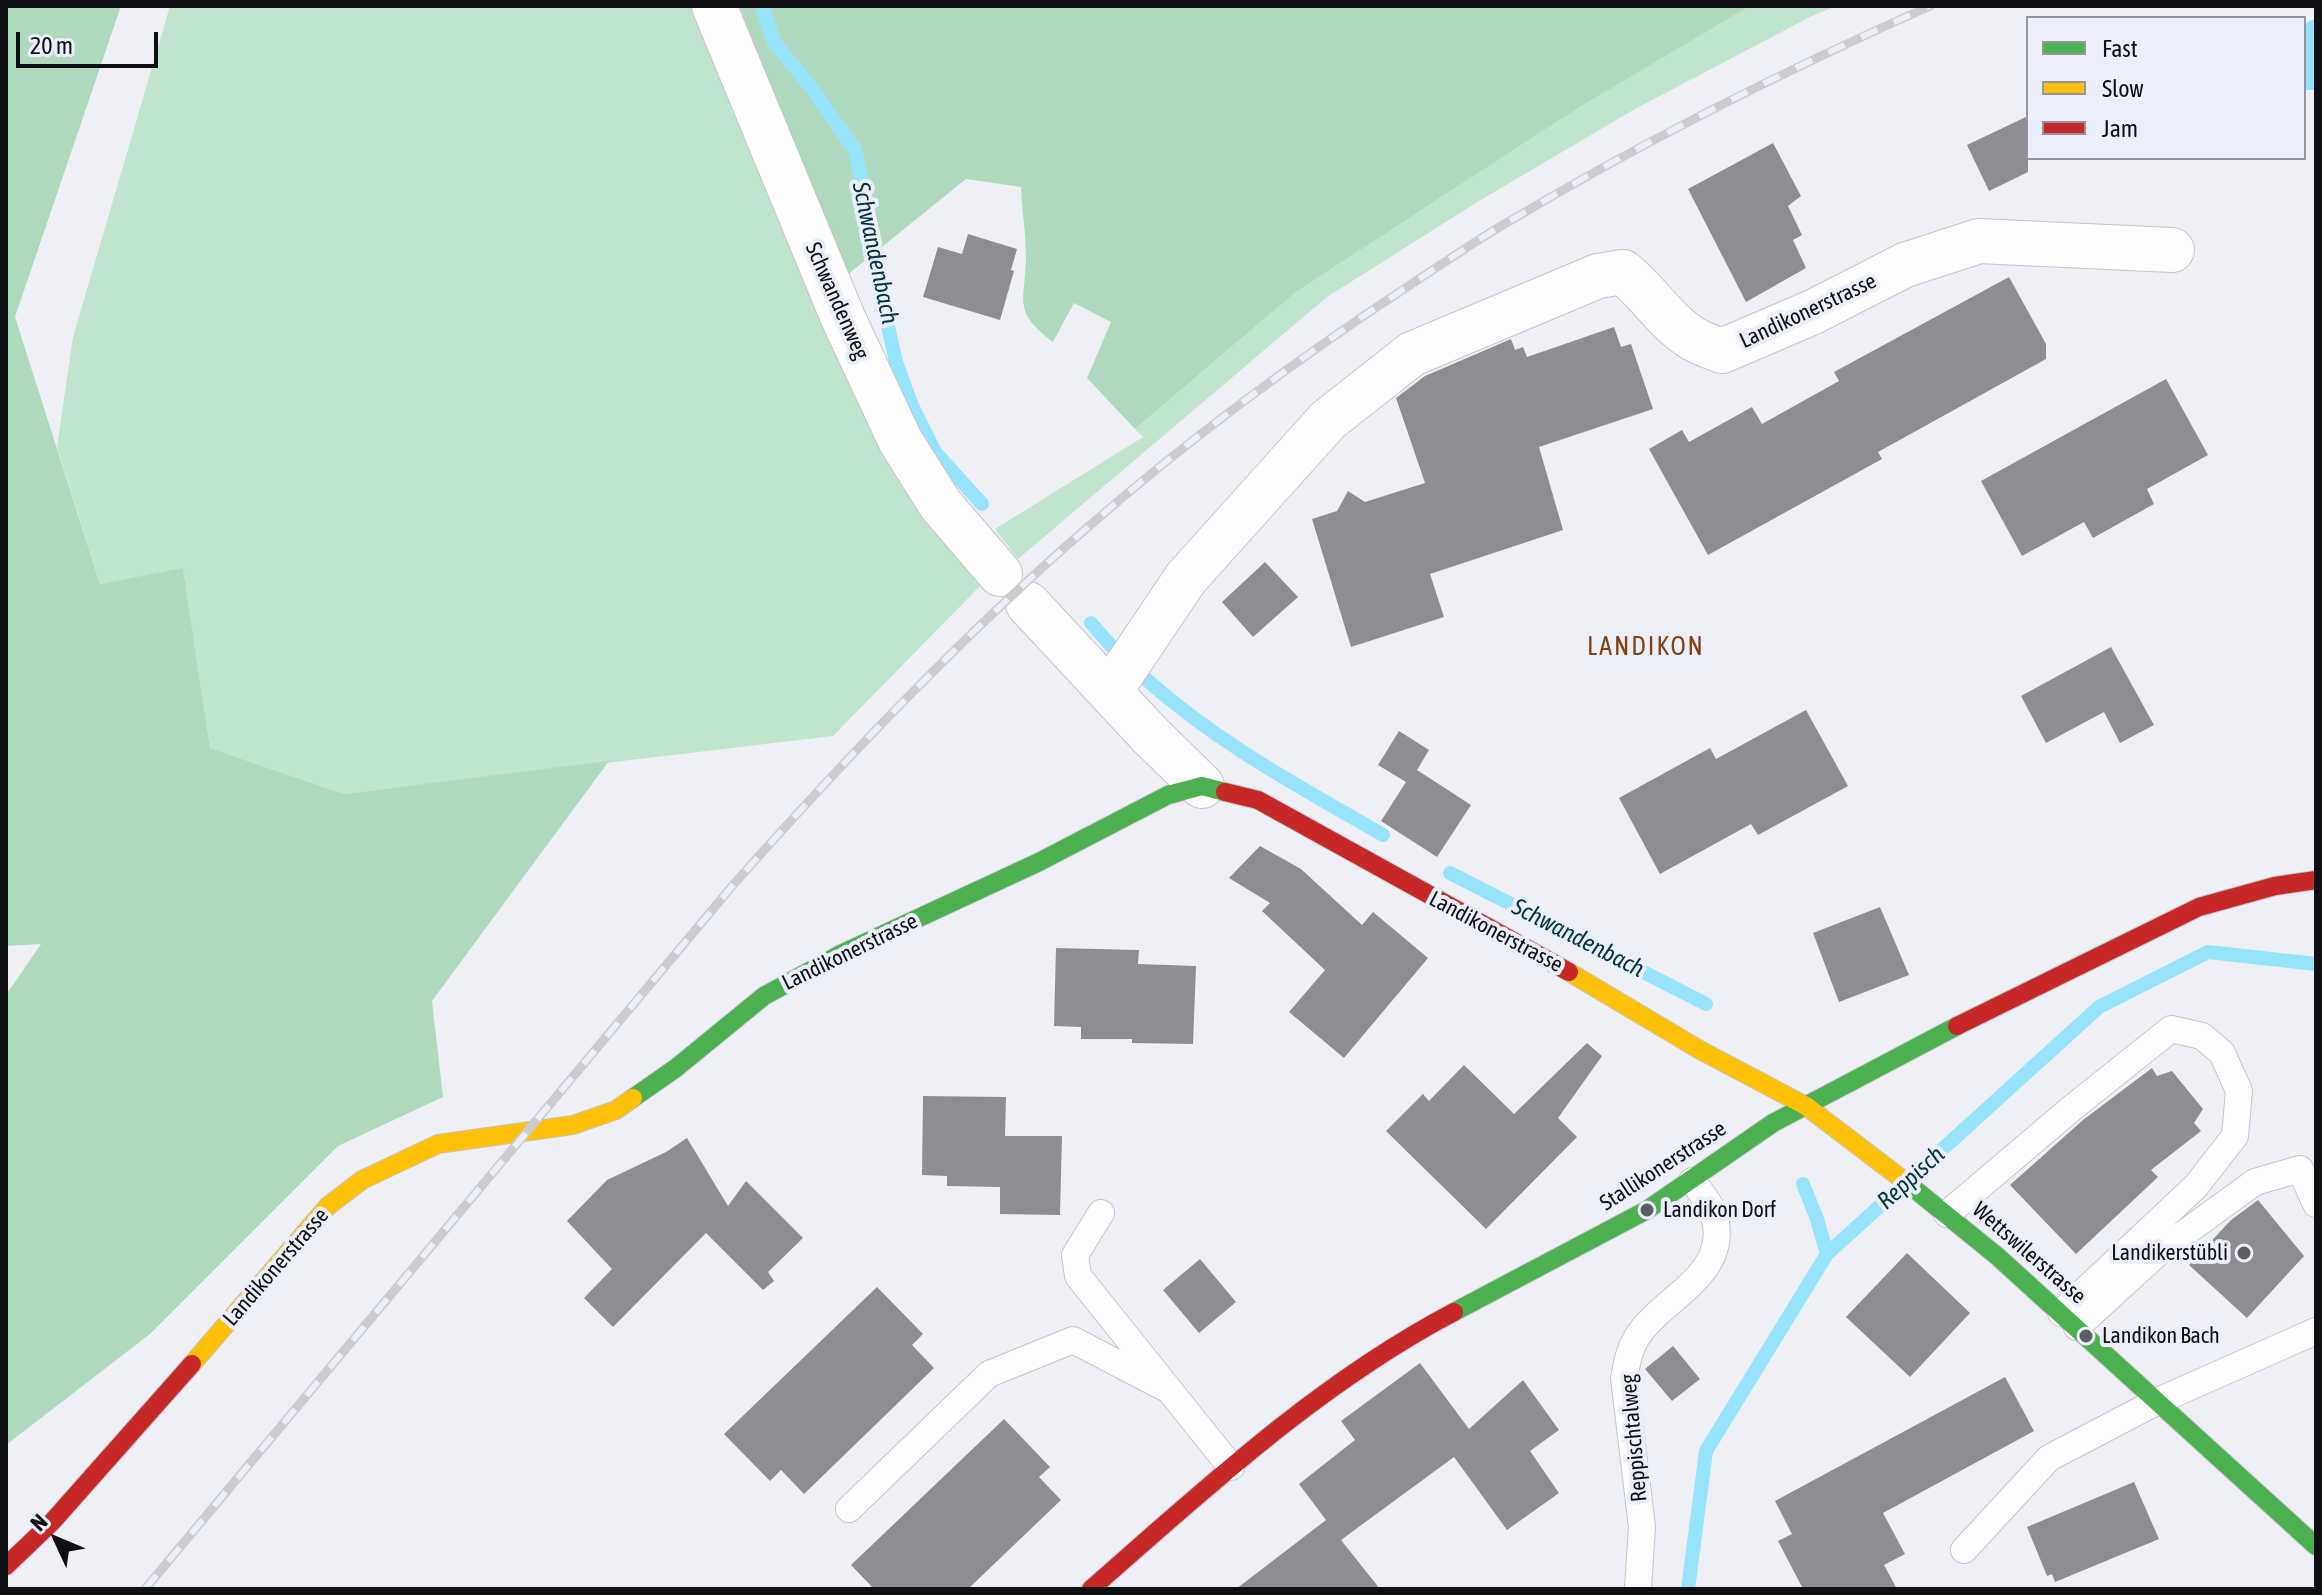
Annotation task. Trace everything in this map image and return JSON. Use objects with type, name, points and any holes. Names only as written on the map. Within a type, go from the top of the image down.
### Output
[{"type":"street","name":"Schwandenweg","points":[[714,6],[843,318],[900,440],[940,504],[968,540],[1202,786]]},
{"type":"street","name":"Landikonerstrasse","points":[[1110,691],[1186,578],[1328,420],[1412,354],[1569,288],[1598,276],[1623,272],[1641,287],[1669,320],[1693,339],[1722,351],[1813,312],[1905,265],[1979,241],[2172,250]]},
{"type":"street","name":"Landikonerstrasse","points":[[6,1566],[52,1522],[328,1206],[362,1180],[438,1144],[573,1125],[616,1110],[676,1068],[764,996],[841,954],[1039,862],[1168,795],[1202,786],[1258,800],[1566,970],[1700,1050],[1806,1106]]},
{"type":"street","name":"Stallikonerstrasse","points":[[1091,1589],[1231,1467],[1343,1381],[1424,1328],[1647,1210],[1692,1181],[1731,1150],[1806,1106],[1988,1010],[2199,907],[2275,886],[2316,880]]},
{"type":"street","name":"Wettswilerstrasse","points":[[1806,1106],[1940,1209],[2069,1320],[2316,1546]]},
{"type":"lane","points":[[1940,1209],[2171,1029],[2202,1036],[2222,1053],[2239,1091],[2235,1136],[2196,1186],[2069,1320]]},
{"type":"lane","points":[[2069,1320],[2255,1182],[2300,1169],[2316,1204]]},
{"type":"lane","name":"Reppischtalweg","points":[[1638,1589],[1642,1527],[1624,1378],[1628,1355],[1638,1335],[1698,1279],[1712,1255],[1714,1214],[1692,1181]]},
{"type":"lane","points":[[1101,1213],[1075,1255],[1078,1276],[1231,1467]]},
{"type":"lane","points":[[1964,1550],[2049,1458],[2158,1401],[2316,1331]]},
{"type":"lane","points":[[849,1509],[989,1374],[1073,1340],[1169,1390]]},
{"type":"green space","points":[[6,6],[121,6],[15,317],[100,584],[183,568],[210,748],[344,794],[609,761],[432,1001],[443,1097],[338,1146],[150,1334],[6,1445],[6,995],[41,944],[6,946]]},
{"type":"green space","points":[[170,6],[698,6],[982,584],[833,736],[344,794],[210,748],[183,569],[100,584],[57,447],[73,337]]},
{"type":"green space","points":[[739,6],[1750,6],[1575,110],[1296,292],[1135,429],[1087,378],[1111,322],[1074,303],[1053,342],[1031,322],[1026,313],[1023,296],[1026,249],[1021,187],[966,179],[846,276]]},
{"type":"green space","points":[[1750,6],[1836,6],[1635,109],[1479,201],[1327,297],[1018,559],[995,529],[1143,437],[1135,429],[1296,292],[1575,110]]},
{"type":"water","points":[[2316,18],[2316,90],[2306,90],[2306,23]]},
{"type":"building","points":[[2026,117],[2028,172],[1989,191],[1967,145]]},
{"type":"building","points":[[1773,143],[1801,196],[1788,206],[1802,235],[1793,240],[1806,268],[1746,302],[1688,189]]},
{"type":"building","points":[[968,234],[1017,249],[1000,320],[923,297],[938,247],[962,254]]},
{"type":"building","points":[[2009,277],[2046,344],[2046,359],[1878,452],[1882,459],[1708,555],[1649,449],[1682,430],[1689,442],[1752,407],[1762,424],[1839,381],[1834,372]]},
{"type":"building","points":[[1614,327],[1621,347],[1631,344],[1653,409],[1539,447],[1563,530],[1430,574],[1444,617],[1351,647],[1312,519],[1337,511],[1348,491],[1365,502],[1425,483],[1396,398],[1425,376],[1511,339],[1515,350],[1523,347],[1527,357]]},
{"type":"building","points":[[2166,379],[2208,455],[2147,489],[2154,504],[2093,538],[2084,522],[2022,556],[1981,481]]},
{"type":"building","points":[[1265,562],[1298,597],[1253,637],[1222,602]]},
{"type":"building","points":[[2111,647],[2154,725],[2120,743],[2104,712],[2046,743],[2021,696]]},
{"type":"building","points":[[1806,710],[1848,786],[1758,835],[1751,824],[1660,874],[1619,798],[1710,748],[1716,759]]},
{"type":"building","points":[[1399,731],[1429,750],[1417,770],[1471,805],[1437,857],[1381,821],[1406,782],[1378,765]]},
{"type":"building","points":[[1260,846],[1301,869],[1362,925],[1373,912],[1428,958],[1344,1058],[1289,1012],[1325,970],[1262,911],[1270,903],[1229,878]]},
{"type":"building","points":[[1880,907],[1909,975],[1839,1002],[1813,933]]},
{"type":"building","points":[[1056,948],[1139,950],[1138,964],[1196,966],[1193,1044],[1081,1039],[1081,1027],[1054,1026]]},
{"type":"building","points":[[1587,1043],[1602,1056],[1558,1118],[1577,1137],[1486,1229],[1386,1131],[1423,1094],[1429,1101],[1464,1065],[1514,1114]]},
{"type":"building","points":[[2152,1068],[2157,1076],[2172,1071],[2203,1109],[2194,1123],[2201,1131],[2151,1170],[2158,1177],[2076,1254],[2010,1185],[2083,1120]]},
{"type":"building","points":[[923,1096],[1006,1097],[1005,1136],[1062,1136],[1060,1215],[1000,1214],[1000,1187],[947,1186],[947,1176],[922,1175]]},
{"type":"building","points":[[687,1138],[728,1206],[746,1181],[803,1238],[768,1272],[774,1281],[763,1290],[706,1233],[613,1327],[584,1298],[612,1269],[567,1221],[607,1180],[666,1152]]},
{"type":"building","name":"Landikerstübli","points":[[2258,1200],[2304,1256],[2247,1318],[2189,1265],[2231,1220]]},
{"type":"building","points":[[1907,1253],[1970,1313],[1910,1377],[1846,1317]]},
{"type":"building","points":[[1200,1259],[1236,1302],[1199,1333],[1163,1290]]},
{"type":"building","points":[[877,1287],[923,1334],[912,1345],[934,1368],[804,1494],[781,1470],[770,1481],[724,1434]]},
{"type":"building","points":[[1673,1346],[1700,1379],[1672,1401],[1645,1369]]},
{"type":"building","points":[[1420,1363],[1469,1429],[1523,1380],[1559,1430],[1530,1451],[1559,1493],[1507,1530],[1454,1457],[1341,1540],[1380,1589],[1236,1589],[1326,1520],[1299,1484],[1355,1440],[1341,1421]]},
{"type":"building","points":[[2005,1377],[2034,1431],[1883,1513],[1905,1554],[1884,1565],[1897,1589],[1803,1589],[1778,1541],[1792,1534],[1775,1501]]},
{"type":"building","points":[[1004,1419],[1050,1467],[1039,1477],[1061,1500],[968,1589],[874,1589],[851,1565]]},
{"type":"building","points":[[2134,1482],[2159,1539],[2055,1582],[2052,1574],[2047,1576],[2027,1527]]},
{"type":"waterway","name":"Schwandenbach","points":[[762,6],[774,42],[855,150],[896,362],[912,406],[935,452],[982,504]]},
{"type":"waterway","name":"Schwandenbach","points":[[1091,623],[1112,647]]},
{"type":"waterway","name":"Schwandenbach","points":[[1147,680],[1231,745],[1383,835]]},
{"type":"waterway","name":"Schwandenbach","points":[[1450,873],[1706,1004]]},
{"type":"waterway","name":"Reppisch","points":[[1688,1589],[1706,1451],[1827,1254],[2099,1007],[2208,952],[2316,964]]},
{"type":"waterway","name":"Schwandenbach","points":[[1803,1184],[1827,1254]]},
{"type":"railway","points":[[145,1589],[733,885],[904,700],[994,612],[1088,527],[1206,430],[1287,369],[1484,237],[1611,163],[1716,108],[1930,6]]},
{"type":"traffic: fast","points":[[633,1098],[676,1068],[764,996],[841,954],[1039,862],[1168,795],[1202,786],[1225,792]]},
{"type":"traffic: fast","points":[[1454,1312],[1647,1210],[1773,1123],[1957,1026]]},
{"type":"traffic: fast","points":[[1907,1183],[1997,1256],[2316,1546]]},
{"type":"traffic: slow","points":[[1569,972],[1700,1050],[1806,1106],[1907,1183]]},
{"type":"traffic: slow","points":[[192,1364],[328,1206],[362,1180],[438,1144],[573,1125],[616,1110],[633,1098]]},
{"type":"traffic: jam","points":[[1225,792],[1258,800],[1569,972]]},
{"type":"traffic: jam","points":[[1957,1026],[2199,907],[2275,886],[2316,880]]},
{"type":"traffic: jam","points":[[1091,1589],[1220,1476],[1310,1404],[1404,1340],[1454,1312]]},
{"type":"traffic: jam","points":[[6,1566],[52,1522],[192,1364]]},
{"type":"place","name":"Landikon Dorf","points":[[1647,1210]]},
{"type":"place","name":"Landikerstübli","points":[[2244,1253]]},
{"type":"place","name":"Landikon Bach","points":[[2086,1336]]},
{"type":"district","name":"LANDIKON","points":[[1646,647]]}]
